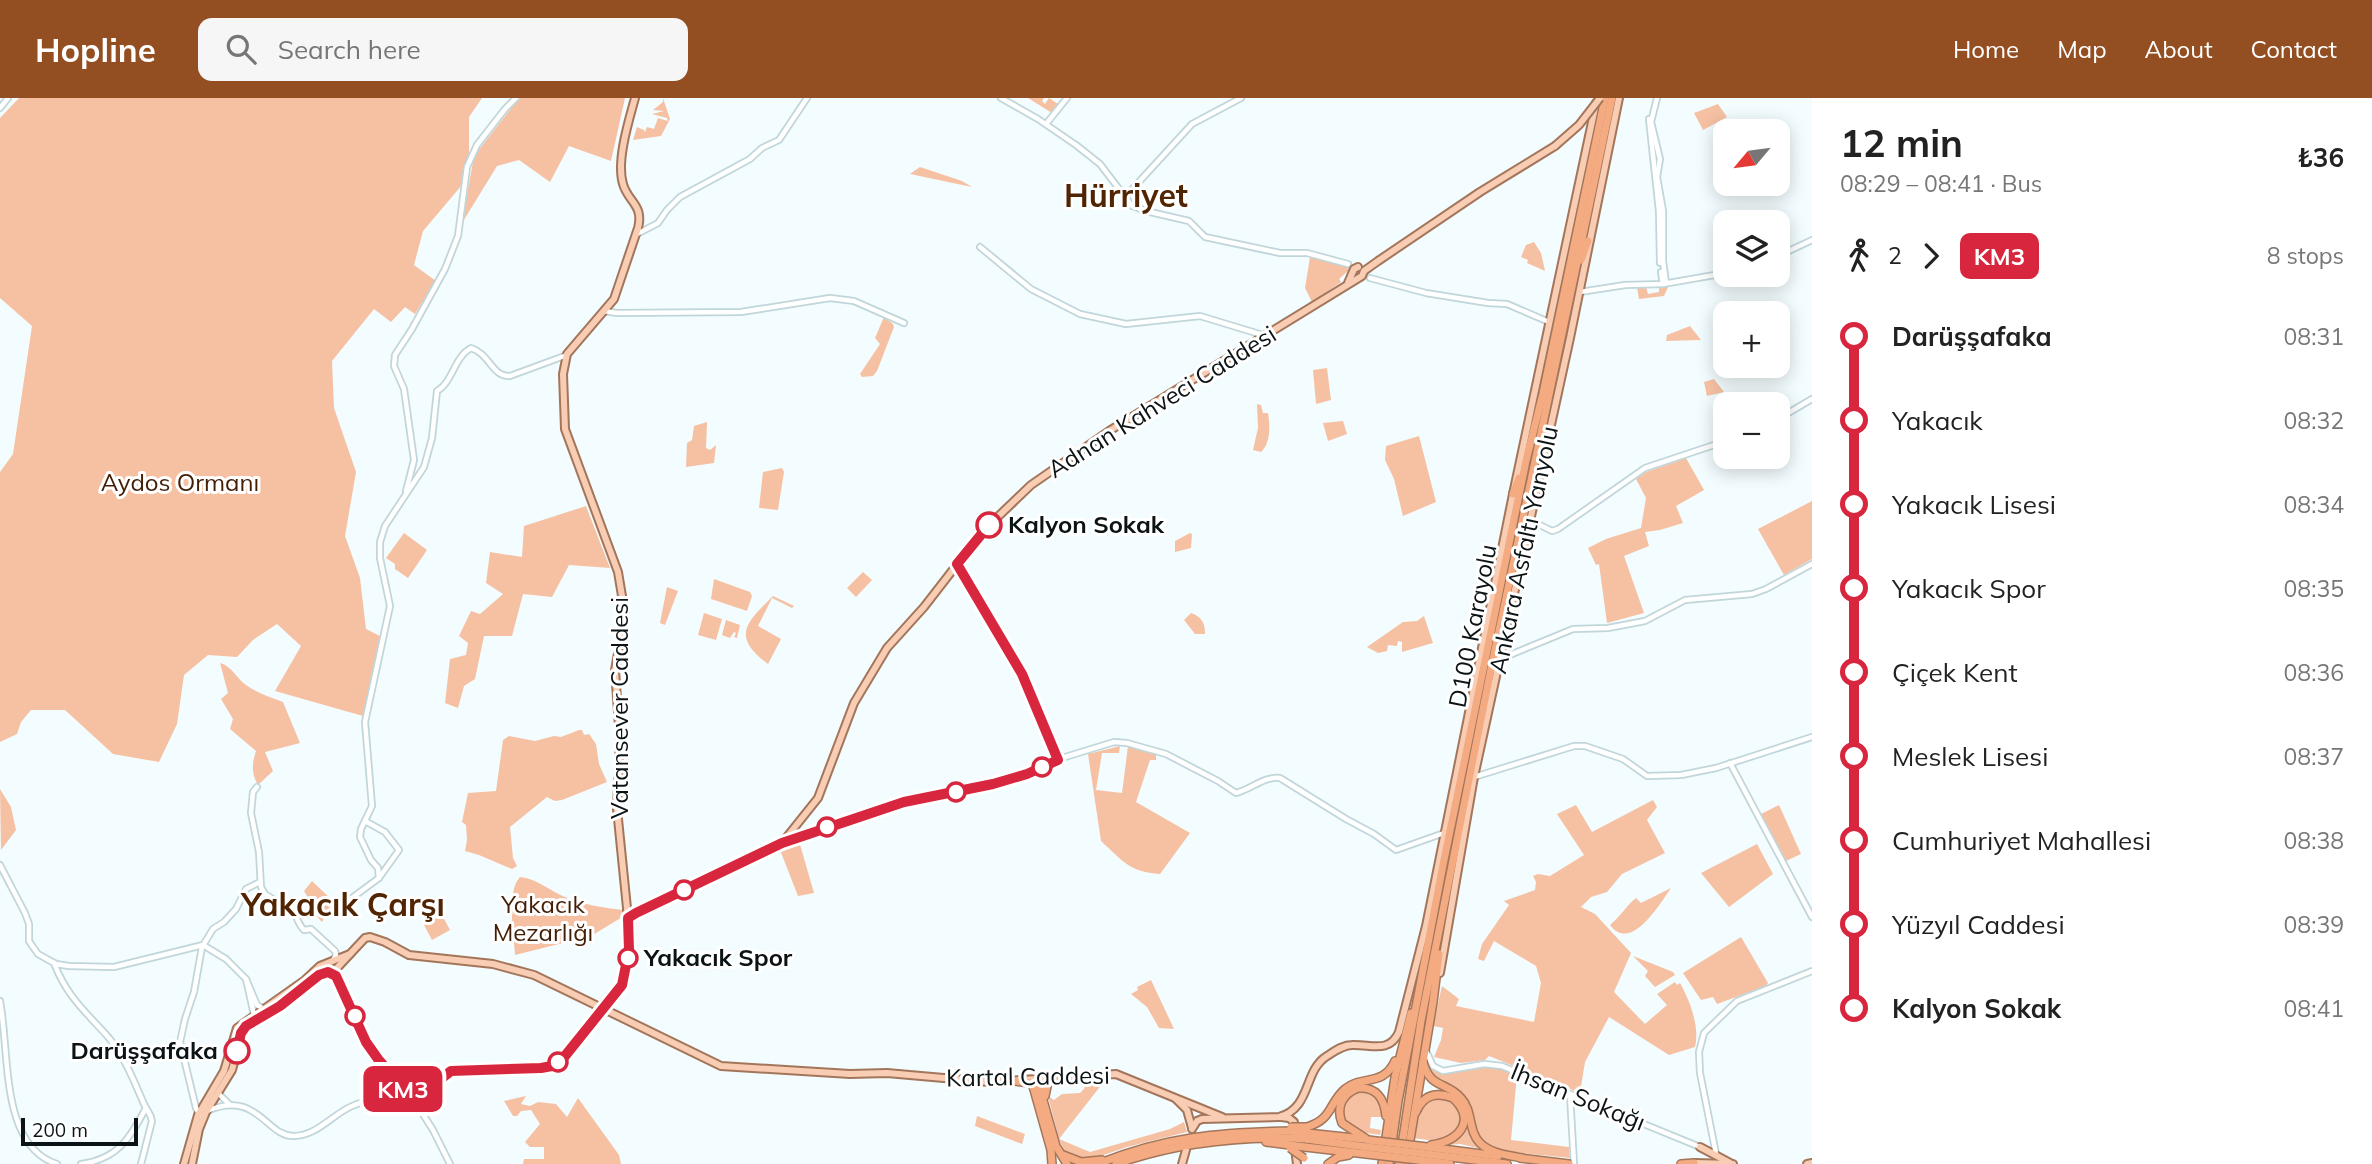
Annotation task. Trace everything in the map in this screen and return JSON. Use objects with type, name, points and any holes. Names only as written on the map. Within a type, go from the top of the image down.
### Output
[{"type":"highway","name":"D100 Karayolu","points":[[1390,1164],[1398,1101],[1443,864],[1526,461],[1546,379],[1605,98]]},
{"type":"highway","name":"D100 Karayolu","points":[[1399,1164],[1421,1021],[1612,98]]},
{"type":"highway","points":[[1574,276],[1588,241]]},
{"type":"highway","points":[[1513,494],[1526,461]]},
{"type":"highway","points":[[1465,803],[1475,774]]},
{"type":"highway","points":[[1443,864],[1450,811]]},
{"type":"highway","points":[[1406,1164],[1433,1002],[1440,926]]},
{"type":"highway","points":[[1382,1164],[1395,1077],[1423,969]]},
{"type":"highway","points":[[1195,1144],[1291,1141],[1306,1136],[1325,1119],[1347,1088],[1378,1079],[1390,1071],[1406,1031]]},
{"type":"highway","points":[[1422,1060],[1429,1077],[1453,1091],[1464,1102],[1480,1143],[1495,1152],[1522,1158]]},
{"type":"highway","points":[[1045,1104],[1046,1085],[1052,1079],[1060,1077]]},
{"type":"highway","points":[[1015,1081],[1035,1082]]},
{"type":"highway","points":[[1035,1082],[1045,1104],[1055,1151],[1051,1164]]},
{"type":"highway","points":[[1035,1082],[1055,1151],[1068,1164]]},
{"type":"highway","points":[[1367,1147],[1345,1126],[1340,1116],[1342,1101],[1353,1090],[1363,1087],[1378,1093],[1385,1109],[1386,1133]]},
{"type":"highway","points":[[1411,1126],[1419,1105],[1429,1096],[1446,1095],[1461,1108],[1464,1122],[1455,1138],[1418,1153]]},
{"type":"highway","points":[[1098,1164],[1180,1138],[1214,1133],[1291,1141],[1306,1161]]},
{"type":"highway","points":[[1116,1164],[1150,1153],[1195,1144],[1237,1139],[1291,1141],[1306,1136],[1367,1147],[1507,1164]]},
{"type":"highway","points":[[1328,1164],[1338,1157],[1367,1147]]},
{"type":"highway","points":[[1055,1151],[1081,1162],[1120,1156]]},
{"type":"highway","points":[[1126,1164],[1150,1153]]},
{"type":"highway","points":[[1418,1153],[1522,1158],[1570,1164]]},
{"type":"highway","points":[[1418,1153],[1436,1164]]},
{"type":"highway","points":[[1418,1153],[1451,1164]]},
{"type":"highway","points":[[1681,1164],[1694,1163]]},
{"type":"main road","points":[[567,355],[618,290],[636,235],[640,214],[622,180],[625,142],[637,98]]},
{"type":"main road","points":[[1348,264],[1360,273],[1480,192],[1555,146],[1578,125],[1599,98]]},
{"type":"main road","points":[[1171,1096],[1186,1108],[1192,1129],[1197,1121],[1202,1119],[1279,1116],[1290,1113],[1300,1104],[1316,1067],[1324,1058],[1349,1045],[1385,1046],[1396,1038],[1403,1020],[1426,926],[1513,494],[1599,98]]},
{"type":"main road","name":"Ankara Asfaltı Yanyolu","points":[[1433,1002],[1475,774],[1580,292],[1588,241],[1619,98]]},
{"type":"main road","name":"Adnan Kahveci Caddesi","points":[[628,918],[782,843],[818,797],[854,703],[879,660],[983,531],[1031,485],[1109,431],[1267,336],[1360,273]]},
{"type":"main road","name":"Vatansever Caddesi","points":[[414,1100],[451,1071],[552,1066],[575,1046],[622,985],[629,950],[617,809],[620,740],[615,670],[624,608],[618,572],[565,429],[563,374],[567,355]]},
{"type":"main road","name":"Kartal Caddesi","points":[[350,954],[365,938],[370,937],[409,955],[493,964],[521,971],[546,979],[721,1066],[989,1082],[1015,1081]]},
{"type":"main road","points":[[184,1164],[224,1071],[237,1028],[305,980],[350,954]]},
{"type":"main road","points":[[336,976],[337,968],[350,954]]},
{"type":"main road","points":[[325,968],[336,976],[366,1042],[414,1100]]},
{"type":"main road","points":[[192,1164],[203,1115],[232,1070],[243,1030],[280,1006],[325,968]]},
{"type":"main road","name":"Kartal Caddesi","points":[[1035,1082],[1060,1077],[1118,1074],[1227,1118]]},
{"type":"main road","points":[[1279,1116],[1294,1122],[1291,1141],[1297,1164]]},
{"type":"main road","points":[[1700,1147],[1732,1164]]},
{"type":"main road","points":[[1694,1163],[1701,1161],[1704,1156],[1700,1147]]},
{"type":"main road","points":[[1182,1164],[1186,1150]]},
{"type":"main road","points":[[1694,1163],[1732,1164]]},
{"type":"main road","points":[[1807,1164],[1812,1163]]},
{"type":"street","points":[[0,108],[8,98]]},
{"type":"street","points":[[404,499],[414,460],[404,389],[394,366],[395,355],[445,269],[458,236],[467,167],[477,145],[516,98]]},
{"type":"street","points":[[636,235],[658,223],[680,197],[779,140],[807,98]]},
{"type":"street","points":[[1001,98],[1046,124],[1100,164],[1132,205],[1189,221],[1205,237],[1280,253],[1307,253],[1348,264]]},
{"type":"street","points":[[1046,124],[1067,98]]},
{"type":"street","points":[[1126,196],[1192,124],[1241,98]]},
{"type":"street","points":[[1655,98],[1651,122],[1664,163],[1656,168]]},
{"type":"street","points":[[1655,98],[1648,128],[1663,211],[1664,284]]},
{"type":"street","points":[[1790,250],[1812,240]]},
{"type":"street","points":[[979,247],[1031,289],[1080,314],[1126,324],[1199,316],[1267,336]]},
{"type":"street","points":[[1360,273],[1436,295],[1507,304],[1550,322]]},
{"type":"street","points":[[1580,292],[1625,285],[1664,284],[1713,275]]},
{"type":"street","points":[[604,311],[741,312],[830,298],[854,301],[904,323]]},
{"type":"street","points":[[379,878],[378,867],[360,837],[372,806],[365,722],[390,606],[379,549],[385,526],[418,478],[432,438],[437,391],[444,385],[464,352],[471,348],[482,352],[502,377],[567,355]]},
{"type":"street","points":[[1790,412],[1812,399]]},
{"type":"street","points":[[1530,519],[1552,531],[1558,529],[1645,468],[1713,445]]},
{"type":"street","points":[[957,564],[1022,674],[1058,760]]},
{"type":"street","points":[[1500,659],[1573,629],[1608,628],[1645,621],[1685,600],[1752,594],[1812,564]]},
{"type":"street","points":[[1475,774],[1585,746],[1623,759],[1647,776],[1691,774],[1812,737]]},
{"type":"street","points":[[782,843],[904,802],[993,784],[1027,774],[1058,760],[1114,742],[1128,743],[1166,754],[1236,793],[1270,777],[1280,778],[1396,850],[1444,833]]},
{"type":"street","points":[[1730,763],[1812,917]]},
{"type":"street","points":[[257,787],[253,792],[251,813],[259,850],[260,882],[265,894],[276,901],[289,902],[304,930],[313,931],[336,952],[325,968]]},
{"type":"street","points":[[341,906],[379,878],[399,850],[385,832],[365,821]]},
{"type":"street","points":[[0,865],[25,913],[29,924],[29,941],[38,954],[69,966],[114,967],[203,945],[226,959],[246,979],[257,1005],[265,1009]]},
{"type":"street","points":[[230,1105],[203,1115],[180,1042],[203,945],[213,929],[236,909],[246,889],[260,882]]},
{"type":"street","points":[[53,962],[60,981],[71,997],[125,1061],[151,1114],[152,1121],[141,1164]]},
{"type":"street","points":[[1716,1154],[1700,1073],[1699,1052],[1704,1033],[1737,1001],[1812,971]]},
{"type":"street","points":[[246,979],[254,1015]]},
{"type":"street","points":[[0,1001],[4,1055],[3,1094]]},
{"type":"street","name":"İhsan Sokağı","points":[[1425,1047],[1433,1066],[1443,1071],[1498,1064],[1700,1147]]},
{"type":"street","points":[[389,1098],[399,1084]]},
{"type":"street","points":[[219,1094],[230,1105],[258,1113],[279,1132],[290,1136],[312,1132],[350,1107],[366,1101],[389,1098],[414,1100],[450,1164]]},
{"type":"street","points":[[1570,1095],[1570,1164]]},
{"type":"street","points":[[81,1164],[109,1157],[122,1147],[146,1108]]},
{"type":"street","points":[[12,1125],[25,1146],[44,1161],[57,1164]]},
{"type":"green space","name":"Aydos Ormanı","points":[[19,98],[482,98],[469,117],[469,155],[462,185],[423,231],[414,265],[436,281],[415,314],[405,307],[391,322],[374,309],[332,361],[334,408],[356,472],[345,536],[360,578],[366,629],[380,636],[363,716],[275,691],[301,646],[277,624],[253,640],[237,657],[208,655],[184,675],[177,724],[159,762],[113,754],[65,710],[31,710],[21,722],[17,734],[0,742],[0,472],[13,454],[32,326],[0,298],[0,118]]},
{"type":"green space","points":[[519,98],[625,98],[611,161],[569,146],[550,182],[519,160],[497,166],[462,223],[474,156]]},
{"type":"green space","points":[[663,98],[670,119],[661,136],[633,140],[637,127],[645,132],[647,127],[654,129],[658,118],[668,121],[667,118],[652,114],[664,111],[653,110],[663,102]]},
{"type":"green space","points":[[1028,98],[1044,98],[1042,101],[1045,104],[1049,98],[1058,104],[1052,113]]},
{"type":"green space","points":[[1718,104],[1727,117],[1713,119],[1713,125],[1703,130],[1694,113]]},
{"type":"green space","points":[[920,167],[962,181],[972,187],[910,174]]},
{"type":"green space","points":[[1534,242],[1541,253],[1545,271],[1527,263],[1528,260],[1521,257],[1526,245]]},
{"type":"green space","points":[[1310,257],[1348,267],[1349,270],[1339,279],[1341,282],[1312,302],[1305,288]]},
{"type":"green space","points":[[1637,287],[1646,287],[1648,294],[1659,292],[1659,287],[1668,287],[1664,296],[1639,299]]},
{"type":"green space","points":[[884,317],[894,327],[877,371],[873,376],[862,377],[860,374],[880,344],[875,338]]},
{"type":"green space","points":[[1690,326],[1701,340],[1666,341],[1667,335]]},
{"type":"green space","points":[[1327,368],[1331,400],[1316,404],[1313,370]]},
{"type":"green space","points":[[1714,379],[1724,392],[1713,392],[1713,395],[1707,396],[1704,382]]},
{"type":"green space","points":[[1257,404],[1261,405],[1263,413],[1268,413],[1269,423],[1268,439],[1261,452],[1253,450],[1258,428]]},
{"type":"green space","points":[[1343,421],[1347,434],[1328,441],[1323,423]]},
{"type":"green space","points":[[707,422],[706,448],[710,450],[716,445],[714,463],[686,467],[687,443],[692,440],[694,426]]},
{"type":"green space","points":[[1419,436],[1436,502],[1403,516],[1394,479],[1385,460],[1386,446]]},
{"type":"green space","points":[[1686,458],[1704,490],[1676,506],[1683,523],[1645,532],[1649,546],[1624,556],[1644,613],[1607,623],[1599,564],[1596,565],[1588,548],[1641,528],[1646,498],[1636,479],[1646,472]]},
{"type":"green space","points":[[782,468],[784,472],[778,510],[759,508],[763,472]]},
{"type":"green space","points":[[1812,501],[1812,559],[1784,575],[1758,529]]},
{"type":"green space","points":[[586,506],[610,568],[569,565],[552,597],[523,594],[512,636],[484,636],[475,679],[464,686],[458,708],[445,703],[450,659],[466,655],[468,643],[459,636],[471,611],[480,614],[503,594],[486,583],[490,552],[522,557],[524,526]]},
{"type":"green space","points":[[404,533],[427,550],[408,578],[386,558]]},
{"type":"green space","points":[[1190,533],[1191,548],[1175,552],[1175,541]]},
{"type":"green space","points":[[863,572],[872,580],[856,597],[847,588]]},
{"type":"green space","points":[[714,579],[750,592],[752,596],[747,611],[711,599]]},
{"type":"green space","points":[[667,587],[678,591],[665,625],[660,623]]},
{"type":"green space","points":[[773,596],[794,606],[792,608],[772,598],[758,626],[781,639],[768,664],[756,654],[746,637],[750,622]]},
{"type":"green space","points":[[704,613],[722,619],[716,640],[698,635]]},
{"type":"green space","points":[[1191,613],[1202,621],[1205,634],[1195,634],[1184,620]]},
{"type":"green space","points":[[1424,616],[1433,643],[1402,652],[1402,642],[1398,641],[1397,646],[1388,645],[1387,651],[1378,653],[1367,647],[1403,622],[1417,621]]},
{"type":"green space","points":[[726,620],[740,625],[737,638],[734,637],[734,632],[730,638],[722,635]]},
{"type":"green space","points":[[220,663],[250,688],[283,702],[300,743],[265,752],[273,771],[258,785],[253,768],[256,751],[230,729],[233,719],[221,699],[228,693]]},
{"type":"green space","points":[[582,730],[584,735],[589,734],[596,744],[599,764],[607,782],[562,800],[555,801],[547,797],[510,827],[513,858],[517,866],[512,869],[465,851],[466,825],[462,822],[468,793],[496,791],[503,740],[509,736],[535,741],[561,737]]},
{"type":"green space","points":[[1120,746],[1119,753],[1102,753],[1096,790],[1122,793],[1128,746],[1156,754],[1156,760],[1150,760],[1136,802],[1190,833],[1160,874],[1134,868],[1101,841],[1088,754]]},
{"type":"green space","points":[[0,789],[11,807],[16,830],[1,850]]},
{"type":"green space","points":[[1653,800],[1657,807],[1647,820],[1665,853],[1622,874],[1607,892],[1591,897],[1581,907],[1595,914],[1631,953],[1614,992],[1645,1024],[1667,1005],[1657,994],[1675,982],[1677,985],[1680,983],[1693,1014],[1695,1047],[1669,1055],[1609,1017],[1585,1062],[1580,1093],[1489,1056],[1485,1060],[1461,1063],[1434,1057],[1443,1028],[1433,1026],[1442,986],[1459,999],[1456,1006],[1534,1022],[1541,983],[1536,966],[1494,941],[1484,961],[1478,959],[1482,944],[1509,905],[1504,901],[1535,890],[1536,882],[1533,876],[1550,876],[1584,855],[1557,814],[1576,805],[1592,832]]},
{"type":"green space","points":[[1779,805],[1801,854],[1786,861],[1761,814]]},
{"type":"green space","points":[[799,841],[814,893],[798,896],[780,850]]},
{"type":"green space","points":[[1757,844],[1773,874],[1729,907],[1701,873]]},
{"type":"green space","name":"Yakacık Mezarlığı","points":[[520,877],[579,902],[624,910],[624,916],[591,936],[515,955],[512,903],[513,892]]},
{"type":"green space","points":[[312,881],[333,901],[322,922],[304,891]]},
{"type":"green space","points":[[1671,888],[1652,915],[1635,930],[1618,932],[1610,925],[1636,898],[1641,903]]},
{"type":"green space","points":[[442,915],[450,930],[432,940],[424,925]]},
{"type":"green space","points":[[1741,937],[1768,983],[1717,1004],[1713,997],[1701,1000],[1683,973]]},
{"type":"green space","points":[[1633,956],[1675,975],[1655,987],[1645,976],[1648,971]]},
{"type":"green space","points":[[1151,980],[1174,1029],[1159,1028],[1147,1007],[1131,994],[1138,990],[1137,987]]},
{"type":"green space","points":[[1427,1065],[1444,1071],[1495,1067],[1517,1075],[1511,1140],[1569,1147],[1570,1158],[1509,1151],[1480,1140],[1464,1098],[1432,1078]]},
{"type":"green space","points":[[1106,1079],[1059,1139],[1048,1096],[1054,1100],[1062,1094],[1080,1093],[1086,1081]]},
{"type":"green space","points":[[1364,1091],[1376,1095],[1382,1108],[1382,1117],[1371,1117],[1370,1128],[1381,1130],[1380,1135],[1354,1129],[1343,1119],[1342,1108],[1348,1098]]},
{"type":"green space","points":[[526,1096],[521,1104],[556,1104],[567,1117],[578,1098],[619,1155],[621,1164],[523,1164],[524,1159],[544,1159],[544,1147],[530,1147],[525,1142],[540,1124],[531,1110],[521,1111],[517,1116],[513,1116],[504,1101]]},
{"type":"green space","points":[[1432,1098],[1447,1098],[1454,1104],[1460,1120],[1458,1130],[1437,1141],[1412,1138],[1420,1108]]},
{"type":"green space","points":[[977,1116],[1025,1134],[1022,1144],[975,1126]]},
{"type":"green space","points":[[1467,1118],[1483,1149],[1460,1144],[1447,1145],[1462,1134]]},
{"type":"green space","points":[[1184,1122],[1187,1132],[1084,1161],[1066,1155],[1059,1139],[1090,1152],[1170,1129]]},
{"type":"bus line","name":"KM3","points":[[237,1051],[241,1033],[246,1026],[280,1006],[319,975],[328,972],[336,976],[373,1053],[414,1100],[451,1071],[552,1066],[575,1046],[622,985],[628,963],[628,918],[636,913],[782,843],[813,831],[904,802],[993,784],[1027,774],[1058,760],[1035,701],[1010,650],[957,564],[989,525]]},
{"type":"place","name":"Kalyon Sokak","points":[[989,525]]},
{"type":"place","name":"Yakacık Spor","points":[[628,958]]},
{"type":"place","name":"Darüşşafaka","points":[[237,1051]]},
{"type":"district","name":"Hürriyet","points":[[1126,196]]},
{"type":"district","name":"Yakacık Çarşı","points":[[343,905]]}]
